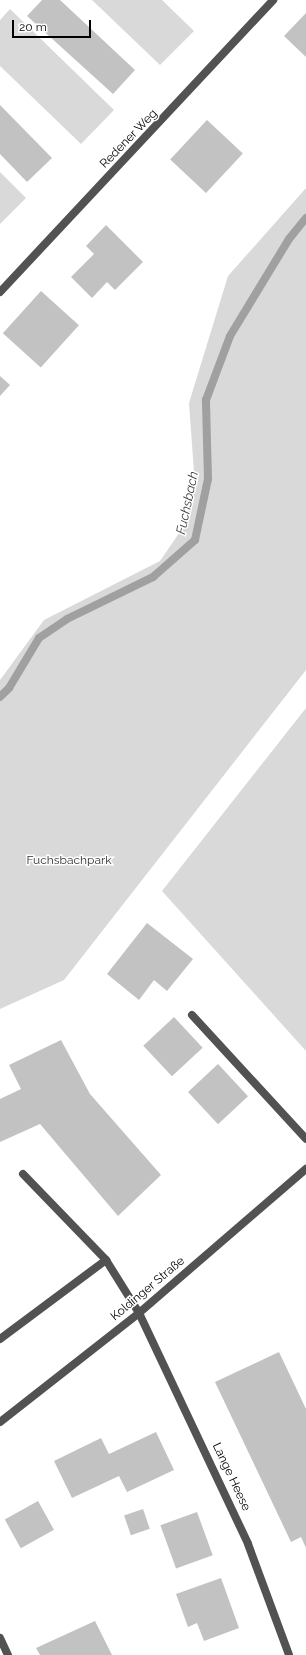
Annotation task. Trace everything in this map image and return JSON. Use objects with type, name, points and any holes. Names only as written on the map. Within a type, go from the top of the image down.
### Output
[{"type":"street","name":"Redener Weg","points":[[0,292],[273,0]]},
{"type":"street","points":[[192,1015],[306,1139]]},
{"type":"street","name":"Koldinger Straße","points":[[0,1422],[139,1313],[306,1169]]},
{"type":"street","name":"Lange Heese","points":[[23,1174],[106,1260],[139,1313],[248,1544],[289,1655]]},
{"type":"street","points":[[0,1339],[106,1260]]},
{"type":"street","points":[[0,1638],[8,1655]]},
{"type":"green space","points":[[92,0],[162,0],[194,31],[160,65]]},
{"type":"green space","points":[[10,9],[114,110],[81,144],[0,66],[0,20]]},
{"type":"green space","points":[[0,172],[26,198],[0,224]]},
{"type":"green space","name":"Fuchsbachpark","points":[[306,188],[306,670],[64,980],[0,1009],[0,680],[44,620],[160,561],[184,526],[195,486],[189,403],[228,276]]},
{"type":"green space","points":[[306,708],[306,1051],[162,891]]},
{"type":"building","points":[[42,0],[60,0],[135,70],[113,94],[27,16]]},
{"type":"building","points":[[306,13],[306,57],[284,36]]},
{"type":"building","points":[[0,105],[52,158],[27,182],[0,154]]},
{"type":"building","points":[[207,120],[243,153],[206,193],[170,159]]},
{"type":"building","points":[[106,225],[143,262],[115,290],[107,282],[92,298],[71,277],[94,254],[86,246]]},
{"type":"building","points":[[41,291],[79,325],[41,367],[3,333]]},
{"type":"building","points":[[0,376],[10,385],[0,396]]},
{"type":"building","points":[[147,923],[193,959],[167,991],[154,980],[139,1000],[107,974]]},
{"type":"building","points":[[174,1017],[203,1048],[172,1076],[143,1046]]},
{"type":"building","points":[[61,1040],[90,1094],[161,1175],[118,1216],[40,1124],[0,1142],[0,1099],[21,1089],[9,1065]]},
{"type":"building","points":[[218,1064],[248,1096],[218,1124],[188,1092]]},
{"type":"building","points":[[279,1352],[306,1409],[306,1548],[301,1537],[291,1542],[215,1382]]},
{"type":"building","points":[[156,1432],[174,1470],[127,1492],[119,1476],[72,1498],[54,1461],[101,1438],[109,1454]]},
{"type":"building","points":[[38,1501],[54,1530],[21,1548],[5,1519]]},
{"type":"building","points":[[143,1509],[150,1529],[131,1535],[124,1516]]},
{"type":"building","points":[[197,1512],[213,1555],[176,1569],[160,1525]]},
{"type":"building","points":[[221,1578],[239,1628],[204,1641],[197,1623],[188,1627],[176,1594]]},
{"type":"building","points":[[95,1621],[112,1655],[40,1655],[36,1648]]},
{"type":"waterway","name":"Fuchsbach","points":[[0,697],[9,688],[39,638],[67,619],[153,577],[195,540],[208,479],[206,400],[230,336],[289,239],[306,218]]}]
